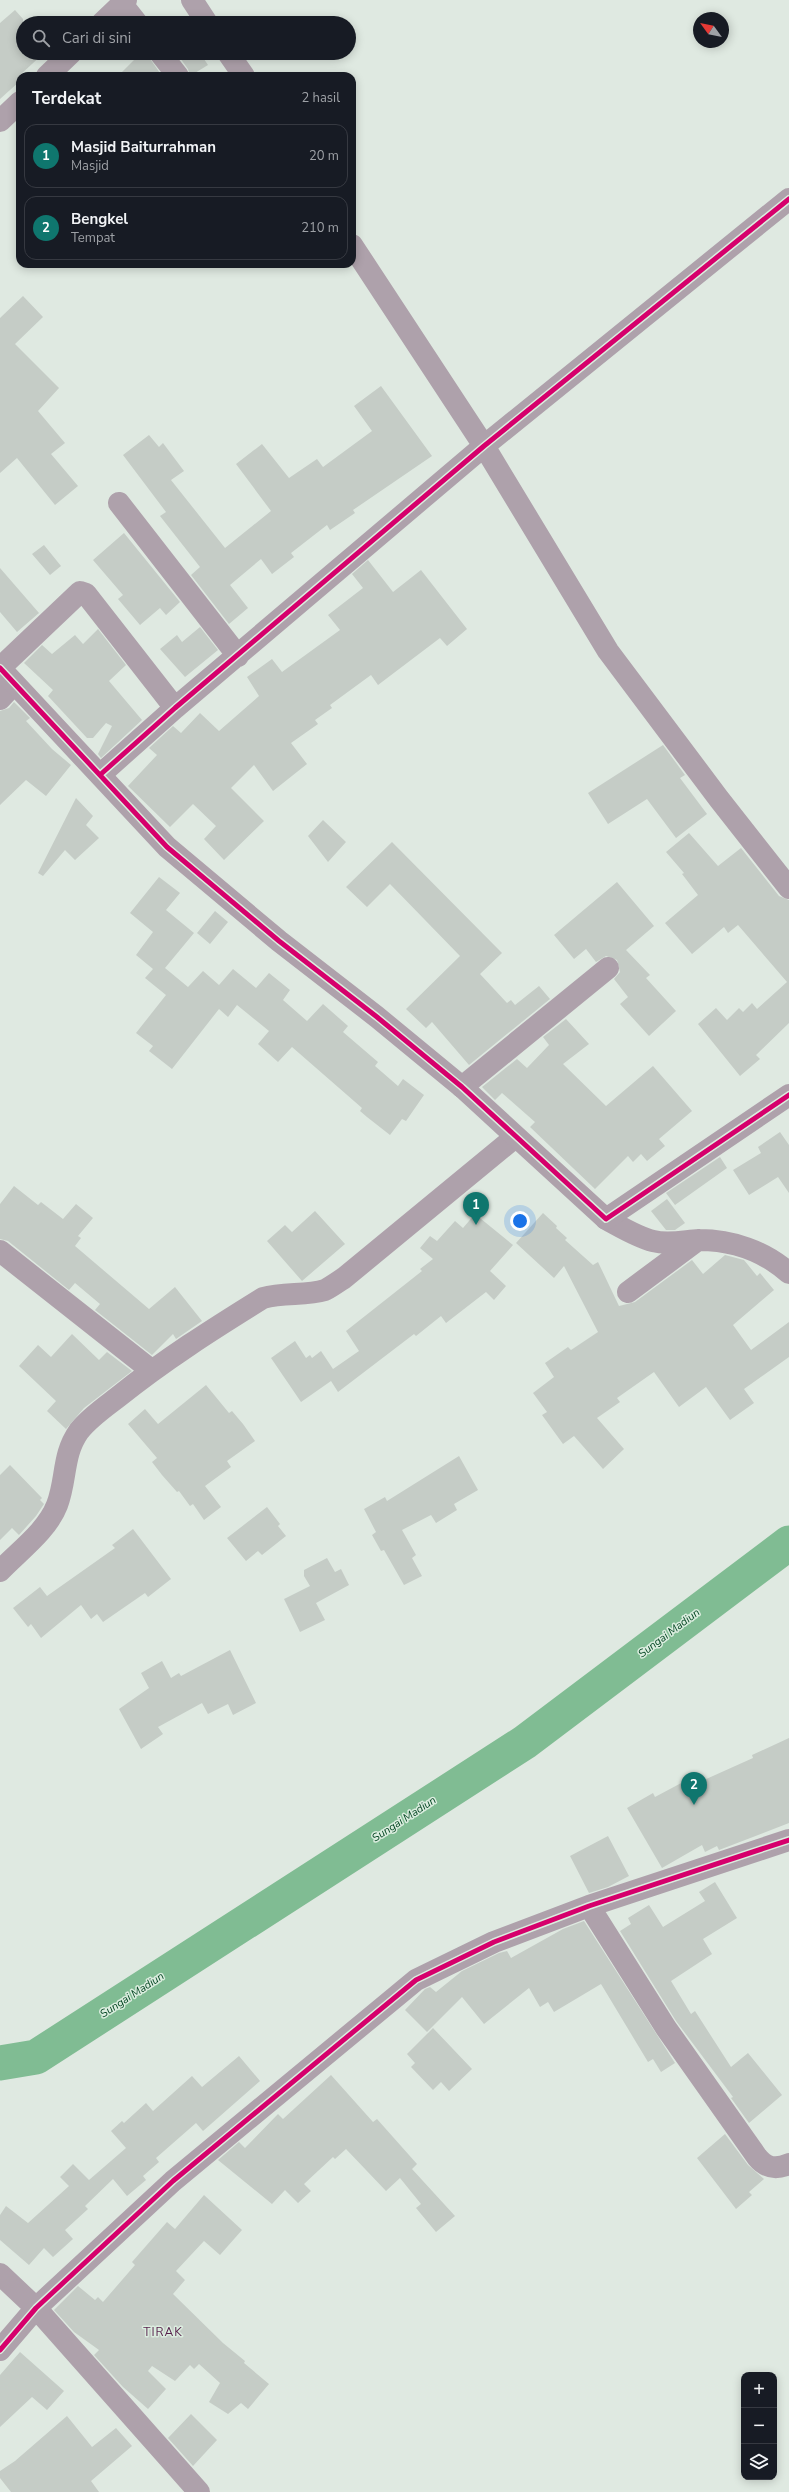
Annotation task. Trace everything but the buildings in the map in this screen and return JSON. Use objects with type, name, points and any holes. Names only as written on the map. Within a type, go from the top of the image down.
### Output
[{"type":"street","points":[[192,0],[203,16]]},
{"type":"street","points":[[109,16],[124,2],[133,16]]},
{"type":"street","points":[[51,72],[64,60]]},
{"type":"street","points":[[165,60],[175,72]]},
{"type":"street","points":[[233,60],[241,72]]},
{"type":"street","points":[[0,121],[16,106]]},
{"type":"street","points":[[101,774],[174,708],[238,656],[484,446],[789,200]]},
{"type":"street","points":[[356,251],[484,446],[608,651],[714,793],[789,888]]},
{"type":"street","points":[[118,502],[238,656]]},
{"type":"street","points":[[174,708],[86,594],[80,592],[3,680],[101,774],[167,847],[278,941],[377,1017],[462,1087],[514,1138],[606,1219],[653,1241],[676,1243],[698,1240],[719,1241],[745,1247],[766,1256],[789,1273]]},
{"type":"street","points":[[462,1087],[608,968]]},
{"type":"street","points":[[606,1219],[789,1096]]},
{"type":"street","points":[[0,1571],[42,1529],[52,1515],[57,1504],[69,1447],[80,1429],[151,1370],[263,1298],[280,1293],[310,1293],[326,1289],[344,1278],[514,1138]]},
{"type":"street","points":[[628,1292],[698,1240]]},
{"type":"street","points":[[0,1251],[151,1370]]},
{"type":"street","points":[[0,2350],[36,2308],[174,2181],[416,1980],[494,1942],[589,1906],[789,1840]]},
{"type":"street","points":[[589,1906],[666,2028],[757,2156],[770,2168],[780,2168],[789,2164]]},
{"type":"street","points":[[0,2274],[36,2308],[199,2492]]},
{"type":"waterway","name":"Sungai Madiun","points":[[0,2063],[36,2057],[525,1742],[789,1543]]},
{"type":"cycle path","points":[[101,774],[175,708],[484,446],[789,199]]},
{"type":"cycle path","points":[[0,668],[167,847],[279,941],[377,1017],[462,1087],[606,1219],[789,1095]]},
{"type":"cycle path","points":[[0,2350],[36,2308],[173,2181],[416,1980],[494,1942],[589,1906],[789,1840]]},
{"type":"place","name":"Masjid Baiturrahman","points":[[476,1225]]},
{"type":"place","name":"Bengkel","points":[[694,1805]]},
{"type":"district","name":"TIRAK","points":[[163,2332]]}]
